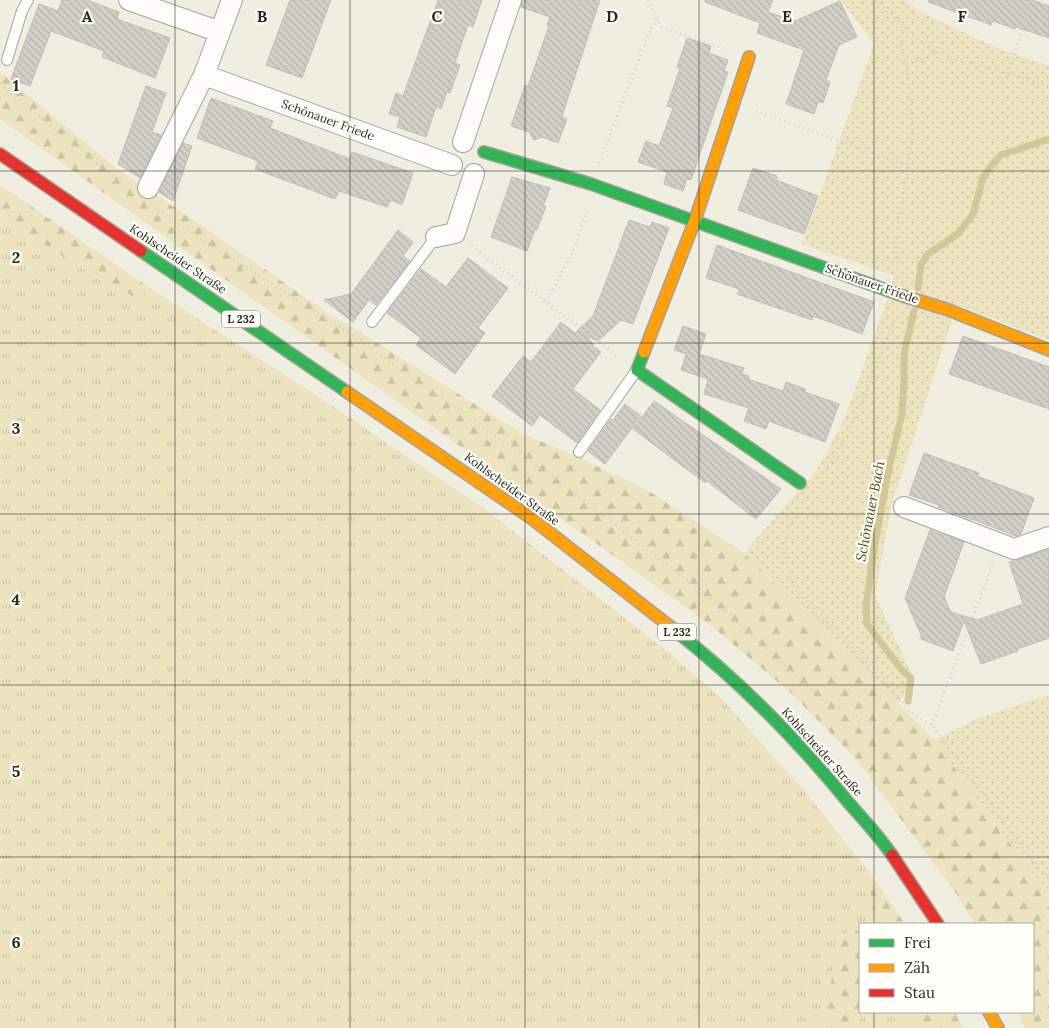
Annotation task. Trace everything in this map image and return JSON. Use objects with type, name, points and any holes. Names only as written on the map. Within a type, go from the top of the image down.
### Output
[{"type":"main road","points":[[749,57],[695,220],[637,370],[800,483]]},
{"type":"main road","name":"Schönauer Friede","points":[[484,152],[695,220],[892,292],[946,309],[1049,350]]},
{"type":"main road","name":"Kohlscheider Straße","points":[[0,154],[531,518],[692,644],[760,705],[817,764],[886,848],[937,923]]},
{"type":"main road","points":[[990,1013],[998,1028]]},
{"type":"street","points":[[128,0],[220,32]]},
{"type":"street","points":[[150,197],[204,75],[232,0]]},
{"type":"street","points":[[463,142],[511,0]]},
{"type":"street","name":"Schönauer Friede","points":[[204,75],[452,165]]},
{"type":"street","points":[[445,235],[474,174]]},
{"type":"street","points":[[904,507],[1014,549],[1049,537]]},
{"type":"lane","points":[[7,60],[22,11],[28,0]]},
{"type":"lane","points":[[372,322],[445,235]]},
{"type":"lane","points":[[579,452],[637,370]]},
{"type":"path","points":[[648,0],[661,27],[749,57]]},
{"type":"path","points":[[877,0],[902,26],[935,52],[1049,86]]},
{"type":"path","points":[[1007,73],[1033,0]]},
{"type":"path","points":[[546,303],[573,251],[593,186],[651,28],[658,20]]},
{"type":"path","points":[[892,292],[899,272],[895,246],[913,135],[907,65],[901,46],[902,26]]},
{"type":"path","points":[[907,65],[935,52]]},
{"type":"path","points":[[0,84],[127,188]]},
{"type":"path","points":[[733,103],[886,157],[908,168]]},
{"type":"path","points":[[150,197],[359,340],[559,481],[718,604],[828,706],[851,712],[884,733],[910,712]]},
{"type":"path","points":[[445,235],[546,303],[637,370]]},
{"type":"path","points":[[823,476],[852,426],[904,296]]},
{"type":"path","points":[[802,507],[791,522],[782,548],[794,589],[885,681],[910,712],[932,725],[1031,858],[1049,878]]},
{"type":"path","points":[[932,725],[1000,543]]},
{"type":"green space","points":[[841,0],[906,0],[920,12],[998,48],[1049,66],[1049,340],[957,305],[891,507],[875,595],[915,681],[898,703],[744,553],[816,471],[843,422],[894,276],[802,244],[874,44]]},
{"type":"green space","points":[[0,72],[116,168],[331,315],[523,434],[576,456],[652,493],[744,553],[934,739],[1025,864],[1049,892],[1049,1028],[1025,1028],[1018,1013],[1034,1013],[1034,923],[974,923],[958,896],[855,758],[789,691],[705,621],[0,119]]},
{"type":"green space","points":[[0,185],[150,288],[139,300],[0,218]]},
{"type":"green space","points":[[0,218],[139,299],[150,288],[313,393],[482,507],[667,651],[720,697],[802,788],[868,870],[862,873],[882,923],[859,923],[859,931],[850,930],[839,940],[822,1028],[0,1028]]},
{"type":"green space","points":[[1049,695],[1049,892],[1025,864],[934,740],[979,718]]},
{"type":"green space","points":[[868,870],[904,923],[882,923],[862,873]]},
{"type":"green space","points":[[850,930],[859,931],[859,1013],[862,1013],[858,1028],[822,1028],[839,940]]},
{"type":"green space","points":[[862,1013],[910,1013],[918,1028],[858,1028]]},
{"type":"green space","points":[[910,1013],[956,1013],[963,1028],[918,1028]]},
{"type":"building","points":[[62,0],[87,0],[119,12],[117,19],[170,38],[155,78],[102,57],[104,51],[51,31],[30,86],[11,79],[39,4],[58,11]]},
{"type":"building","points":[[290,0],[331,0],[302,78],[266,65]]},
{"type":"building","points":[[438,0],[482,0],[473,27],[468,25],[455,63],[460,65],[450,93],[447,92],[441,109],[436,107],[426,137],[397,127],[400,117],[389,114],[396,93],[403,96]]},
{"type":"building","points":[[523,0],[600,0],[562,116],[567,119],[558,143],[542,137],[534,140],[529,132],[511,126],[525,85],[528,86],[549,26],[547,25],[550,17],[521,7]]},
{"type":"building","points":[[705,0],[773,0],[768,12],[795,21],[840,1],[857,37],[839,45],[826,80],[830,82],[823,103],[818,102],[814,114],[786,104],[804,50],[757,33],[760,23],[705,2]]},
{"type":"building","points":[[929,0],[1032,0],[1049,6],[1049,38],[993,21],[991,25],[928,2]]},
{"type":"building","points":[[687,38],[711,46],[709,53],[728,60],[724,71],[728,72],[691,180],[687,179],[683,191],[664,184],[667,172],[638,162],[646,141],[659,146],[673,108],[667,106],[680,68],[677,67]]},
{"type":"building","points":[[146,86],[166,93],[152,132],[161,135],[140,178],[118,164]]},
{"type":"building","points":[[211,98],[273,121],[270,128],[350,159],[352,152],[413,173],[402,205],[391,200],[387,207],[339,191],[335,199],[255,169],[258,161],[197,138]]},
{"type":"building","points":[[183,143],[192,146],[173,201],[159,192]]},
{"type":"building","points":[[753,168],[777,176],[776,180],[818,196],[804,234],[738,210]]},
{"type":"building","points":[[512,177],[550,188],[543,206],[546,206],[527,251],[491,237]]},
{"type":"building","points":[[629,220],[650,227],[652,222],[669,228],[633,324],[621,320],[598,341],[583,335],[594,344],[592,346],[601,352],[573,389],[600,410],[577,443],[540,415],[532,426],[492,396],[523,356],[531,362],[561,322],[575,333],[593,316]]},
{"type":"building","points":[[398,230],[413,242],[403,256],[410,261],[376,305],[369,300],[353,322],[324,300],[351,294]]},
{"type":"building","points":[[717,245],[874,302],[862,334],[813,316],[812,320],[737,294],[739,289],[706,278]]},
{"type":"building","points":[[468,258],[508,288],[478,328],[485,333],[455,374],[416,345],[421,338],[387,313],[421,269],[446,287]]},
{"type":"building","points":[[683,326],[706,334],[699,354],[744,368],[742,374],[749,376],[748,379],[783,391],[786,382],[805,389],[805,392],[839,404],[825,442],[769,421],[766,429],[744,421],[749,408],[704,394],[708,379],[681,370],[686,354],[674,350]]},
{"type":"building","points":[[963,336],[1049,367],[1049,409],[949,374]]},
{"type":"building","points":[[654,401],[781,489],[756,519],[707,481],[705,483],[633,429]]},
{"type":"building","points":[[625,404],[641,416],[605,464],[588,451],[611,419],[613,420]]},
{"type":"building","points":[[924,453],[979,473],[977,476],[1034,498],[1021,534],[1016,536],[909,495]]},
{"type":"building","points":[[930,530],[964,542],[944,597],[951,612],[977,620],[1023,604],[1009,562],[1049,550],[1049,638],[981,664],[964,621],[953,651],[921,639],[905,598]]},
{"type":"waterway","name":"Schönauer Bach","points":[[918,288],[921,265],[928,254],[958,234],[973,214],[983,178],[991,166],[1001,155],[1049,139]]},
{"type":"waterway","name":"Schönauer Bach","points":[[908,701],[911,678],[901,669],[867,624],[866,607],[874,549],[888,473],[902,414],[904,354],[914,311]]},
{"type":"traffic: fast","points":[[484,152],[591,184],[903,296]]},
{"type":"traffic: fast","points":[[141,251],[347,392]]},
{"type":"traffic: fast","points":[[644,352],[637,370],[800,483]]},
{"type":"traffic: fast","points":[[672,628],[720,668],[787,732],[871,828],[892,855]]},
{"type":"traffic: slow","points":[[644,352],[695,220],[749,57]]},
{"type":"traffic: slow","points":[[903,296],[946,309],[1049,350]]},
{"type":"traffic: slow","points":[[347,392],[531,518],[672,628]]},
{"type":"traffic: slow","points":[[990,1013],[998,1028]]},
{"type":"traffic: jam","points":[[0,154],[141,251]]},
{"type":"traffic: jam","points":[[892,855],[937,923]]}]
